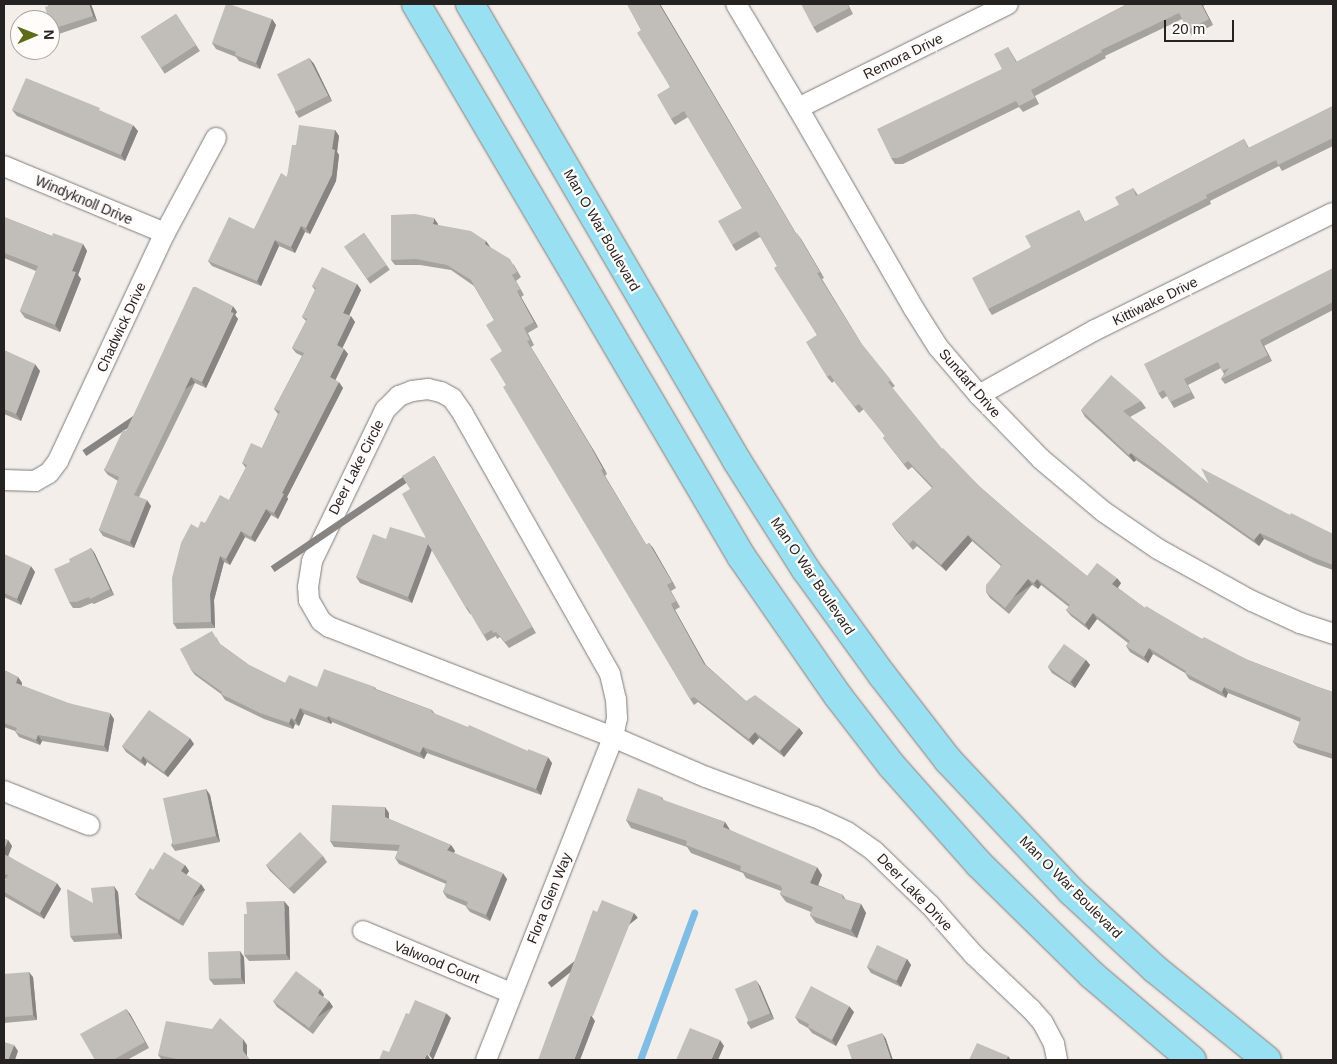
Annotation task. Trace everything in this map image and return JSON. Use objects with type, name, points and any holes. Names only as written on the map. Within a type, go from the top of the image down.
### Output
[{"type":"main road","points":[[416,4],[741,556],[838,696],[892,766],[979,864],[1092,975],[1192,1060]]},
{"type":"main road","name":"Man O War Boulevard","points":[[470,4],[737,461],[806,570],[882,675],[948,760],[1071,891],[1162,974],[1267,1060]]},
{"type":"street","name":"Sundart Drive","points":[[736,4],[914,309],[938,347],[979,395],[1040,459],[1104,512],[1158,549],[1252,601],[1300,623],[1333,634]]},
{"type":"street","name":"Remora Drive","points":[[798,108],[1008,4]]},
{"type":"street","name":"Chadwick Drive","points":[[4,480],[35,481],[49,473],[58,461],[165,233],[216,138]]},
{"type":"street","name":"Windyknoll Drive","points":[[4,166],[165,233]]},
{"type":"street","name":"Kittiwake Drive","points":[[979,395],[1095,330],[1333,213]]},
{"type":"street","name":"Deer Lake Circle","points":[[428,389],[441,392],[452,398],[463,414],[610,674],[616,708],[614,737],[329,627],[320,621],[309,600],[308,587],[312,561],[328,524],[385,410],[399,396],[412,391],[428,389]]},
{"type":"street","name":"Flora Glen Way","points":[[486,1060],[614,737]]},
{"type":"street","name":"Deer Lake Drive","points":[[614,737],[706,777],[815,817],[847,832],[874,851],[930,905],[974,955],[1037,1016],[1054,1044],[1057,1060]]},
{"type":"street","points":[[4,792],[89,825]]},
{"type":"street","name":"Valwood Court","points":[[363,932],[511,993]]},
{"type":"building","points":[[48,4],[89,4],[93,16],[60,26],[60,10],[46,10],[45,7]]},
{"type":"building","points":[[226,4],[272,19],[256,63],[235,55],[236,52],[212,43]]},
{"type":"building","points":[[627,4],[659,4],[820,272],[817,273],[861,343],[891,380],[888,382],[942,449],[979,486],[1087,576],[1097,563],[1117,578],[1112,584],[1145,608],[1146,606],[1202,639],[1204,637],[1248,660],[1333,692],[1333,754],[1293,742],[1301,718],[1224,687],[1222,692],[1185,673],[1186,671],[1149,648],[1144,657],[1126,646],[1130,641],[1093,613],[1085,624],[1066,610],[1070,605],[1037,579],[1034,583],[1028,579],[1005,608],[986,592],[986,585],[1002,565],[968,535],[941,565],[913,540],[909,544],[892,524],[933,487],[908,461],[904,464],[883,438],[885,436],[859,404],[854,407],[830,375],[827,377],[806,342],[817,335],[774,268],[777,266],[758,233],[756,231],[732,245],[718,221],[742,208],[684,111],[671,119],[657,95],[670,87],[637,33],[641,30]]},
{"type":"building","points":[[801,4],[847,4],[849,8],[813,27]]},
{"type":"building","points":[[1127,4],[1201,4],[1209,19],[1188,30],[1179,13],[1101,50],[1102,52],[1031,90],[1035,98],[1019,106],[1016,101],[898,158],[891,158],[877,129],[1002,69],[994,54],[1008,47],[1016,62]]},
{"type":"building","points":[[176,14],[196,45],[161,68],[141,37]]},
{"type":"building","points":[[309,58],[328,95],[296,112],[277,74]]},
{"type":"building","points":[[26,78],[100,108],[99,110],[133,125],[121,155],[12,110]]},
{"type":"building","points":[[1333,106],[1333,138],[1278,165],[1276,160],[1206,195],[1207,198],[988,309],[972,278],[1031,247],[1025,236],[1079,210],[1084,222],[1119,205],[1115,197],[1133,188],[1136,196],[1244,139],[1248,148]]},
{"type":"building","points":[[299,125],[335,130],[332,149],[335,150],[332,175],[306,228],[301,226],[291,247],[275,240],[257,281],[208,261],[229,217],[254,229],[281,173],[287,177],[292,145],[296,145]]},
{"type":"building","points":[[415,214],[434,218],[433,224],[471,231],[486,241],[485,244],[510,259],[517,272],[512,275],[520,289],[517,291],[534,322],[524,328],[530,340],[527,341],[590,445],[603,469],[601,470],[646,545],[649,543],[672,582],[667,585],[676,601],[671,604],[704,664],[746,701],[755,695],[799,728],[780,751],[755,732],[749,739],[694,697],[690,699],[503,387],[506,385],[490,359],[502,351],[486,325],[494,320],[471,280],[447,265],[416,259],[391,260],[391,215]]},
{"type":"building","points":[[4,217],[52,236],[53,233],[83,244],[72,271],[76,272],[55,325],[20,311],[38,266],[4,253]]},
{"type":"building","points":[[364,233],[386,265],[367,279],[344,247]]},
{"type":"building","points":[[322,267],[357,284],[343,313],[351,316],[337,345],[344,349],[330,377],[339,382],[282,493],[284,494],[274,513],[266,509],[251,537],[241,531],[226,559],[220,556],[210,594],[211,622],[173,623],[172,578],[181,543],[191,524],[198,528],[201,521],[205,523],[220,495],[229,500],[247,465],[242,463],[251,443],[262,448],[280,411],[274,409],[304,353],[292,348],[307,319],[302,317],[316,288],[312,286]]},
{"type":"building","points":[[1333,268],[1333,302],[1260,340],[1268,355],[1221,379],[1229,368],[1222,371],[1218,362],[1184,379],[1191,392],[1170,402],[1164,390],[1158,393],[1144,364]]},
{"type":"building","points":[[193,287],[233,306],[230,312],[234,313],[202,382],[191,377],[134,495],[147,500],[130,542],[99,530],[119,477],[104,470],[123,430],[126,431]]},
{"type":"building","points":[[4,350],[35,364],[16,414],[4,409]]},
{"type":"building","points":[[1111,375],[1141,401],[1123,411],[1209,484],[1201,468],[1290,515],[1291,513],[1333,534],[1333,565],[1260,533],[1254,540],[1131,453],[1129,455],[1081,410]]},
{"type":"building","points":[[434,456],[532,627],[505,642],[496,632],[493,633],[492,630],[483,635],[428,544],[408,597],[356,577],[373,534],[386,539],[390,527],[426,538],[402,494],[410,489],[402,476]]},
{"type":"building","points":[[91,548],[110,589],[90,599],[89,597],[76,602],[69,602],[54,569],[70,562],[69,559]]},
{"type":"building","points":[[4,554],[31,566],[17,599],[4,593]]},
{"type":"building","points":[[212,631],[219,643],[249,665],[285,683],[289,675],[317,687],[324,669],[375,687],[374,689],[432,710],[431,712],[468,727],[469,725],[528,751],[528,749],[548,757],[536,789],[423,747],[420,753],[328,716],[327,718],[300,708],[295,720],[291,718],[289,723],[260,713],[221,694],[222,692],[191,670],[180,649]]},
{"type":"building","points":[[1064,644],[1086,660],[1069,683],[1048,667]]},
{"type":"building","points":[[4,670],[18,677],[16,683],[68,703],[110,713],[104,746],[38,735],[36,740],[15,732],[17,728],[4,723]]},
{"type":"building","points":[[149,710],[190,738],[164,772],[143,756],[141,760],[122,746]]},
{"type":"building","points":[[638,788],[662,797],[661,799],[725,822],[723,827],[817,867],[810,883],[843,895],[842,898],[861,904],[851,930],[810,915],[813,907],[780,894],[781,886],[740,870],[741,866],[686,845],[687,841],[626,820]]},
{"type":"building","points":[[206,789],[216,836],[173,845],[163,798]]},
{"type":"building","points":[[332,805],[385,807],[385,817],[451,845],[447,850],[503,873],[486,915],[466,907],[468,902],[443,892],[447,881],[395,858],[400,845],[330,841]]},
{"type":"building","points":[[300,832],[323,856],[289,888],[266,865]]},
{"type":"building","points":[[4,839],[8,840],[4,850]]},
{"type":"building","points":[[164,852],[185,865],[181,871],[201,884],[179,920],[135,894],[150,868],[153,870]]},
{"type":"building","points":[[4,854],[57,883],[40,913],[4,892],[4,883],[8,875],[4,874]]},
{"type":"building","points":[[114,886],[118,933],[70,936],[67,889],[93,903],[91,888]]},
{"type":"building","points":[[602,900],[634,913],[593,1016],[591,1015],[574,1060],[538,1060],[593,910],[597,912]]},
{"type":"building","points":[[284,901],[286,954],[244,955],[244,914],[247,914],[246,902]]},
{"type":"building","points":[[877,945],[907,959],[897,981],[867,967]]},
{"type":"building","points":[[240,951],[241,978],[209,979],[208,952]]},
{"type":"building","points":[[296,971],[320,989],[318,993],[329,1001],[309,1028],[273,1001]]},
{"type":"building","points":[[29,972],[33,1015],[4,1017],[4,974]]},
{"type":"building","points":[[756,980],[770,1013],[749,1022],[735,989]]},
{"type":"building","points":[[811,986],[849,1006],[832,1040],[808,1027],[809,1024],[795,1017]]},
{"type":"building","points":[[415,1000],[446,1013],[429,1055],[427,1054],[424,1060],[379,1060],[383,1050],[389,1052],[406,1013],[409,1014]]},
{"type":"building","points":[[126,1009],[145,1042],[113,1060],[95,1060],[80,1034]]},
{"type":"building","points":[[220,1018],[243,1039],[243,1051],[250,1060],[182,1060],[158,1055],[166,1021],[212,1029]]},
{"type":"building","points":[[690,1028],[720,1040],[711,1060],[676,1060]]},
{"type":"building","points":[[882,1033],[891,1060],[852,1060],[847,1045]]},
{"type":"building","points":[[4,1042],[14,1045],[8,1060],[4,1060]]},
{"type":"building","points":[[977,1043],[1008,1056],[1006,1060],[969,1060]]},
{"type":"waterway","points":[[640,1060],[694,913]]}]
